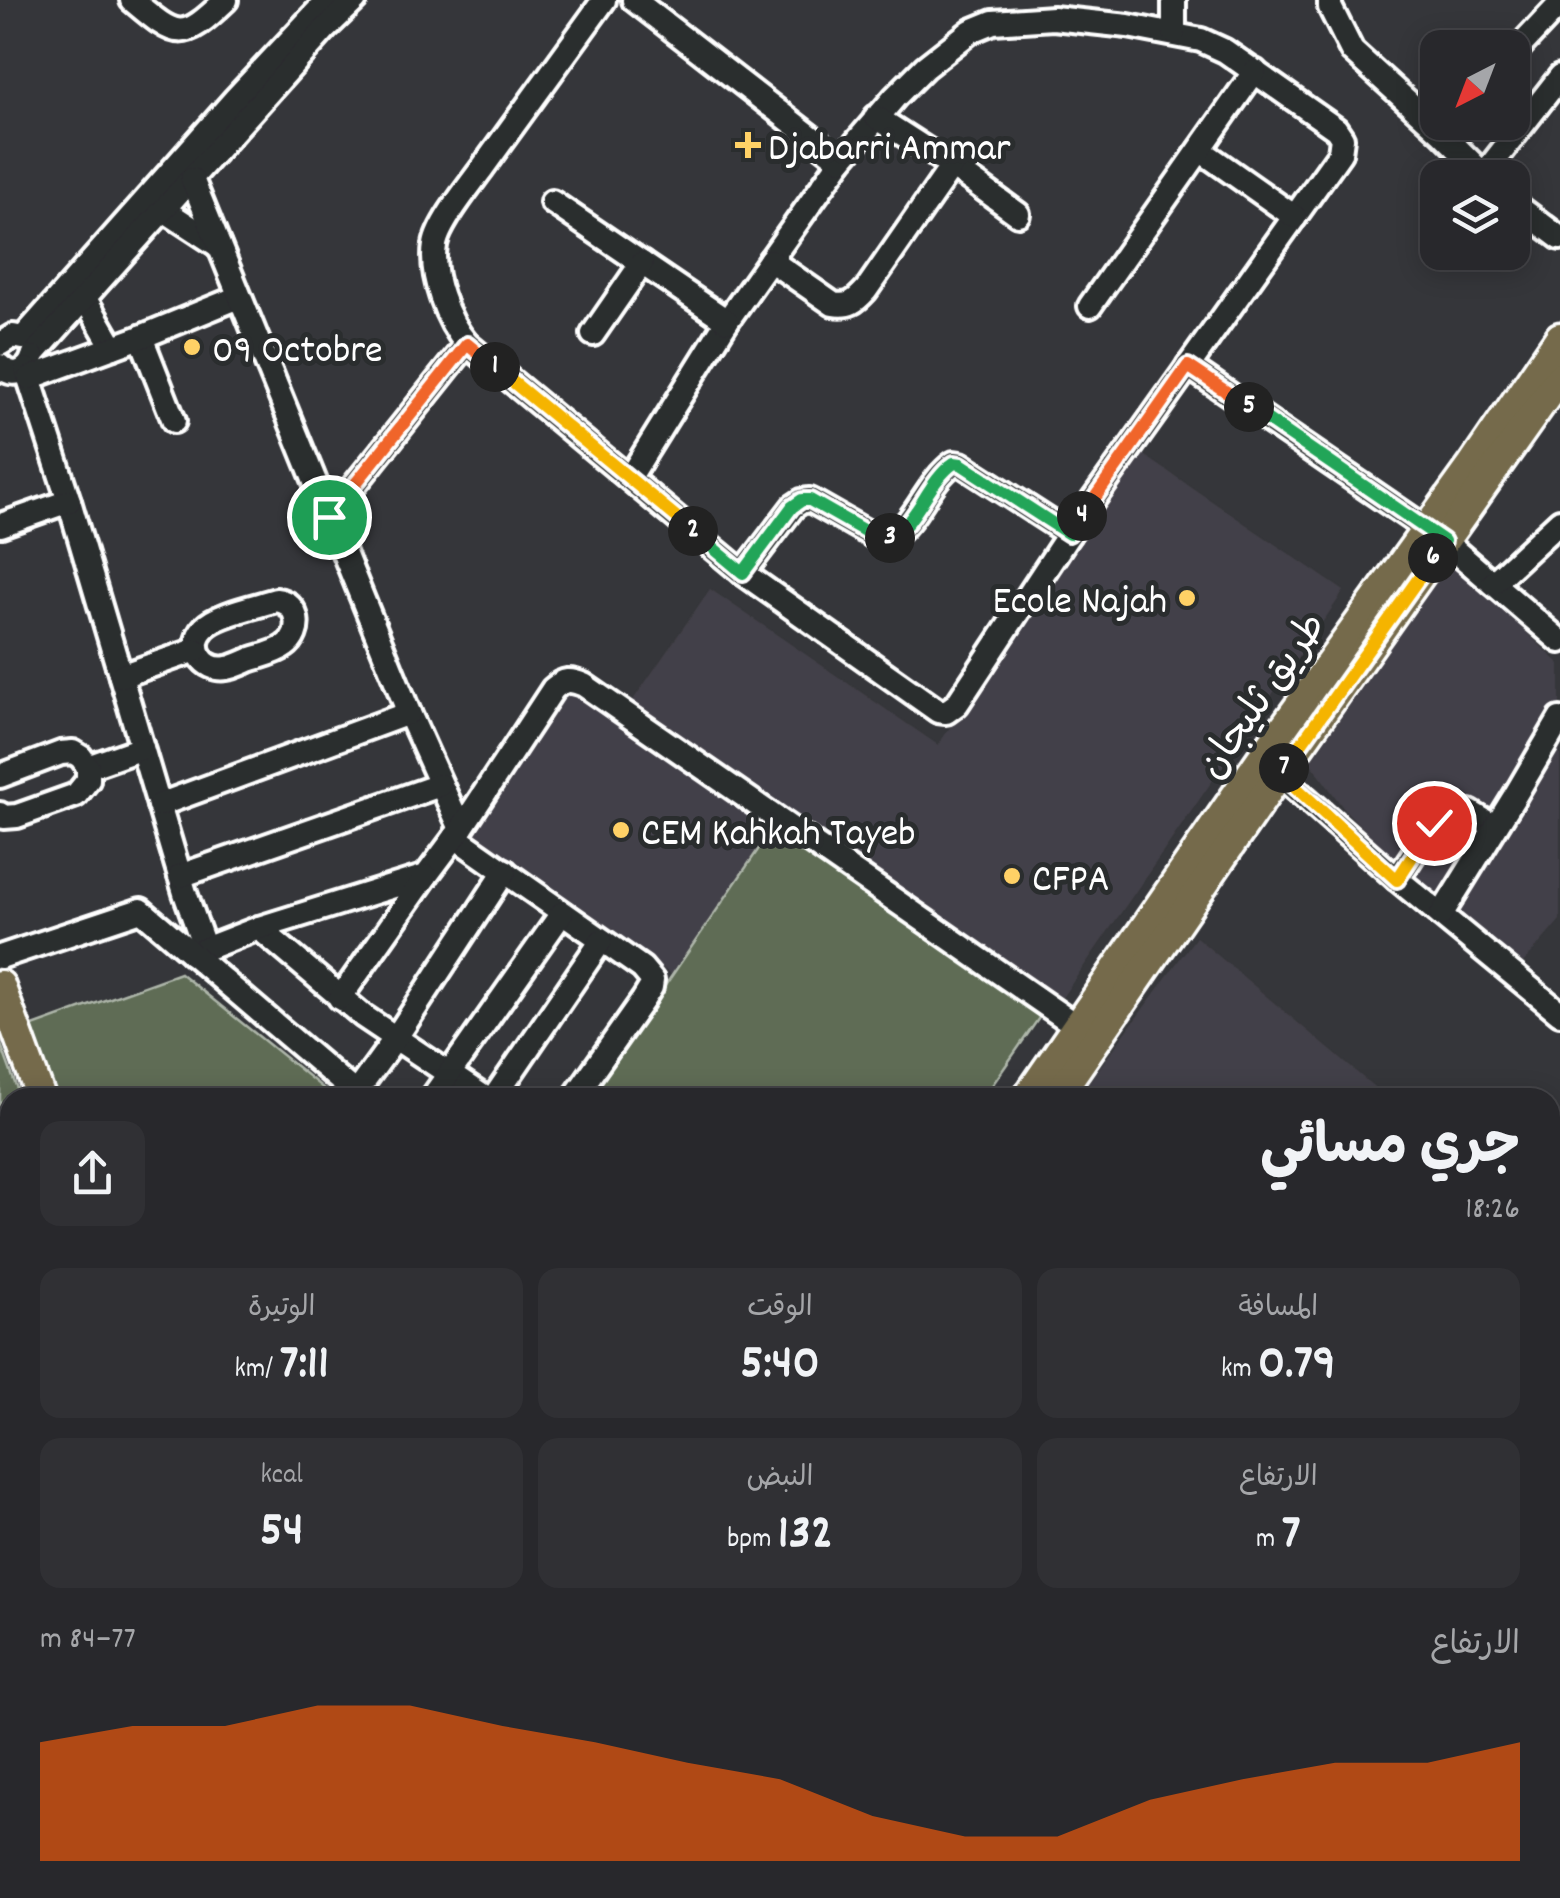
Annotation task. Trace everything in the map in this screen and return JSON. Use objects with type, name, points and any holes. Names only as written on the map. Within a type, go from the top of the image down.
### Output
[{"type":"main road","name":"طريق ثليجان","points":[[1436,535],[1560,338]]},
{"type":"main road","name":"طريق ثليجان","points":[[1034,1088],[1436,535],[1560,377]]},
{"type":"main road","name":"طريق ثليجان","points":[[1062,1088],[1271,766]]},
{"type":"main road","points":[[0,986],[37,1088]]},
{"type":"street","points":[[132,0],[176,32],[201,24],[226,0]]},
{"type":"street","points":[[13,356],[235,99],[328,0]]},
{"type":"street","points":[[13,356],[84,297],[355,0]]},
{"type":"street","points":[[604,0],[437,236],[434,247],[440,290],[448,314],[467,344],[743,573],[938,712],[946,712],[957,704],[1069,534],[1340,152],[1342,138],[1336,129],[1225,51],[1200,40],[1174,33],[997,11],[925,67],[840,160],[727,321],[630,477]]},
{"type":"street","points":[[634,0],[840,160]]},
{"type":"street","points":[[1174,0],[1174,33]]},
{"type":"street","points":[[1330,0],[1352,51],[1420,106]]},
{"type":"street","points":[[1530,39],[1556,15]]},
{"type":"street","points":[[1090,306],[1255,72]]},
{"type":"street","points":[[1496,160],[1560,77]]},
{"type":"street","points":[[876,117],[1018,214]]},
{"type":"street","points":[[1457,140],[1474,160]]},
{"type":"street","points":[[1200,150],[1295,217]]},
{"type":"street","points":[[770,260],[833,304],[845,306],[854,302],[952,166]]},
{"type":"street","points":[[192,179],[458,833],[652,980],[652,987],[581,1088]]},
{"type":"street","points":[[552,202],[727,321]]},
{"type":"street","points":[[164,210],[218,246]]},
{"type":"street","points":[[1530,216],[1560,238]]},
{"type":"street","points":[[593,334],[642,263]]},
{"type":"street","points":[[84,297],[114,347]]},
{"type":"street","points":[[13,356],[114,347],[239,297]]},
{"type":"street","points":[[141,337],[174,422]]},
{"type":"street","points":[[329,517],[467,344]]},
{"type":"street","points":[[13,356],[69,501],[183,884],[199,951]]},
{"type":"street","points":[[1188,366],[1436,535],[1560,641]]},
{"type":"street","points":[[743,573],[792,507],[802,500],[810,500],[875,537],[890,538],[900,531],[954,463],[1069,534]]},
{"type":"street","points":[[0,544],[0,525],[69,501]]},
{"type":"street","points":[[1493,583],[1560,521]]},
{"type":"street","points":[[121,676],[196,650]]},
{"type":"street","points":[[340,998],[458,833],[553,689],[571,680],[584,685],[1078,1027]]},
{"type":"street","points":[[159,805],[409,713]]},
{"type":"street","points":[[1441,914],[1560,719]]},
{"type":"street","points":[[88,767],[142,748]]},
{"type":"street","points":[[0,776],[62,753],[73,752],[88,767],[88,780],[76,795],[17,816],[0,814]]},
{"type":"street","points":[[1271,766],[1397,880],[1560,1014]]},
{"type":"street","points":[[0,958],[141,910],[183,884],[440,785]]},
{"type":"street","points":[[1397,880],[1442,815],[1470,812],[1495,827]]},
{"type":"street","points":[[363,1088],[505,871]]},
{"type":"street","points":[[199,951],[259,928],[426,876]]},
{"type":"street","points":[[141,910],[199,951],[349,1088]]},
{"type":"street","points":[[439,1088],[562,913]]},
{"type":"street","points":[[259,928],[340,998],[470,1088]]},
{"type":"street","points":[[501,1088],[600,941]]},
{"type":"shaded area","name":"CFPA","points":[[1138,451],[1344,591],[1059,1002],[631,703],[710,589],[938,745]]},
{"type":"shaded area","points":[[1450,561],[1560,664],[1560,920],[1523,963],[1408,874],[1344,809],[1310,762]]},
{"type":"shaded area","name":"CEM Kahkah Tayeb","points":[[570,688],[773,828],[672,975],[469,832]]},
{"type":"shaded area","points":[[1196,937],[1375,1088],[1085,1088]]},
{"type":"green space","points":[[773,828],[1041,1015],[990,1088],[595,1088]]},
{"type":"green space","points":[[180,973],[323,1088],[54,1088],[30,1027]]},
{"type":"green space","points":[[0,1042],[17,1088],[0,1088]]},
{"type":"place","name":"Djabarri Ammar","points":[[748,145]]},
{"type":"place","name":"09 Octobre","points":[[192,347]]},
{"type":"place","name":"Ecole Najah","points":[[1187,598]]},
{"type":"place","name":"CEM Kahkah Tayeb","points":[[621,830]]},
{"type":"place","name":"CFPA","points":[[1012,876]]},
{"type":"route","points":[[329,517],[467,344],[743,573],[792,507],[802,500],[810,500],[875,537],[890,538],[900,531],[954,463],[1069,534],[1188,366],[1444,541],[1280,773],[1397,880],[1434,823]]}]
